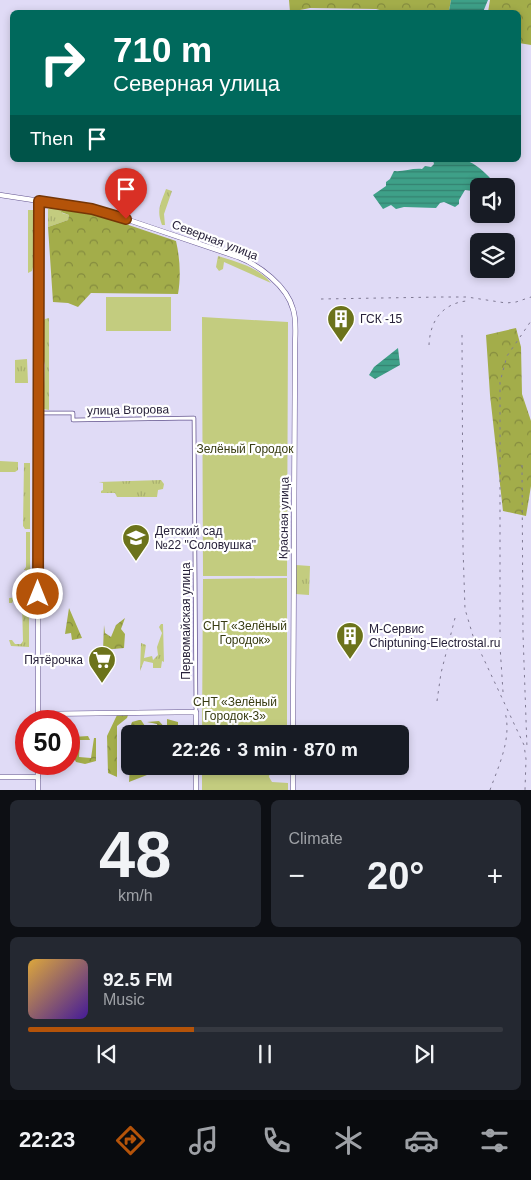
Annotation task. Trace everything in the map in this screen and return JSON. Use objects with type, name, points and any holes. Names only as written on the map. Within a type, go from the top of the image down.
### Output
[{"type":"main road","name":"Северная улица","points":[[0,195],[106,212],[244,259],[267,274],[291,302]]},
{"type":"main road","points":[[38,710],[39,201]]},
{"type":"main road","name":"Красная улица","points":[[291,302],[295,317],[293,725]]},
{"type":"main road","points":[[80,713],[196,712]]},
{"type":"main road","name":"Первомайская улица","points":[[196,712],[196,725]]},
{"type":"main road","points":[[196,775],[196,790]]},
{"type":"main road","points":[[293,775],[293,790]]},
{"type":"main road","points":[[0,777],[38,777],[38,790]]},
{"type":"street","name":"улица Второва","points":[[38,413],[73,413],[73,420],[194,418]]},
{"type":"street","name":"Первомайская улица","points":[[194,418],[196,712]]},
{"type":"green space","points":[[289,0],[451,0],[449,10],[310,8],[290,10]]},
{"type":"green space","points":[[490,0],[531,0],[531,45],[521,43],[521,10],[488,10]]},
{"type":"green space","points":[[166,189],[172,191],[164,214],[165,225],[162,225],[159,211]]},
{"type":"green space","points":[[53,207],[70,210],[63,209],[62,213],[69,215],[68,220],[48,227],[48,209]]},
{"type":"green space","points":[[63,209],[99,215],[176,241],[180,268],[178,294],[91,293],[78,307],[68,303],[53,302],[48,227],[68,220],[69,215],[61,212]]},
{"type":"green space","points":[[28,210],[33,210],[33,267],[32,271],[28,273]]},
{"type":"green space","points":[[218,256],[254,269],[271,283],[224,262],[223,269],[219,271],[216,267]]},
{"type":"green space","points":[[106,297],[171,297],[171,331],[106,331]]},
{"type":"green space","name":"Зелёный Городок","points":[[202,317],[288,322],[287,576],[203,576]]},
{"type":"green space","points":[[49,318],[49,410],[43,409],[45,365],[43,357],[43,322]]},
{"type":"green space","points":[[516,328],[521,347],[522,394],[531,421],[531,486],[526,516],[503,511],[490,395],[486,335]]},
{"type":"green space","points":[[27,359],[28,383],[15,383],[15,360]]},
{"type":"green space","points":[[0,461],[18,462],[18,470],[15,472],[0,472]]},
{"type":"green space","points":[[24,463],[30,463],[30,529],[25,529],[23,526]]},
{"type":"green space","points":[[161,480],[164,484],[163,489],[158,490],[157,497],[117,497],[115,493],[101,493],[103,483],[99,482]]},
{"type":"green space","points":[[26,532],[30,532],[30,589],[26,589],[24,573],[26,572],[24,570],[26,567]]},
{"type":"green space","points":[[296,565],[310,566],[309,595],[295,594]]},
{"type":"green space","name":"СНТ «Зелёный Городок»","points":[[287,578],[287,725],[202,725],[203,579]]},
{"type":"green space","points":[[29,596],[29,647],[11,646],[9,640],[12,640],[15,644],[21,644],[23,641],[22,603],[21,599],[14,599],[12,603],[9,603],[9,598]]},
{"type":"green space","points":[[69,608],[82,638],[72,640],[71,633],[65,634]]},
{"type":"green space","points":[[125,618],[121,629],[125,634],[124,648],[103,650],[104,625],[105,633],[111,637],[116,625]]},
{"type":"green space","points":[[163,624],[164,662],[162,661],[161,668],[153,668],[153,663],[144,661],[140,671],[141,643],[146,645],[144,658],[152,656],[153,660],[158,655],[157,647],[162,633],[159,627]]},
{"type":"green space","points":[[117,715],[128,715],[117,726],[117,777],[108,773],[107,736]]},
{"type":"green space","points":[[167,719],[178,722],[178,725],[167,725]]},
{"type":"green space","points":[[141,720],[144,725],[131,725],[132,722]]},
{"type":"green space","points":[[159,721],[163,725],[147,722]]},
{"type":"green space","points":[[88,736],[90,740],[80,740],[80,737]]},
{"type":"green space","points":[[94,738],[96,738],[96,761],[85,764],[80,763],[80,757],[91,758]]},
{"type":"green space","points":[[129,775],[147,775],[129,782]]},
{"type":"green space","points":[[202,775],[269,775],[272,782],[288,783],[288,790],[202,790]]},
{"type":"shaded area","points":[[451,0],[488,0],[484,10],[449,10]]},
{"type":"shaded area","points":[[434,162],[470,162],[489,178],[470,178],[470,191],[465,190],[459,200],[459,204],[455,207],[444,202],[440,203],[436,208],[404,207],[396,209],[391,205],[383,209],[373,195],[386,186],[386,182],[394,171],[422,169],[425,166],[431,167]]},
{"type":"shaded area","points":[[398,348],[400,365],[375,379],[369,375],[374,367]]},
{"type":"railway","points":[[321,299],[467,297],[506,303],[531,297]]},
{"type":"railway","points":[[429,345],[432,328],[439,315],[450,306],[466,301]]},
{"type":"railway","points":[[503,692],[500,646],[500,382],[507,356],[531,321]]},
{"type":"railway","points":[[462,335],[465,609],[473,636],[524,745],[526,759],[525,790]]},
{"type":"railway","points":[[522,465],[523,634],[527,748]]},
{"type":"railway","points":[[437,701],[441,673],[455,618]]},
{"type":"railway","points":[[490,790],[506,742],[507,722],[505,712]]},
{"type":"place","name":"ГСК -15","points":[[341,343]]},
{"type":"place","name":"Детский сад №22 \"Соловушка\"","points":[[136,562]]},
{"type":"place","name":"M-Сервис Chiptuning-Electrostal.ru","points":[[350,660]]},
{"type":"place","name":"Пятёрочка","points":[[102,684]]},
{"type":"route","points":[[38,594],[39,201],[92,209],[126,219]]},
{"type":"park label","name":"СНТ «Зелёный Городок-3»","points":[[235,709]]}]
